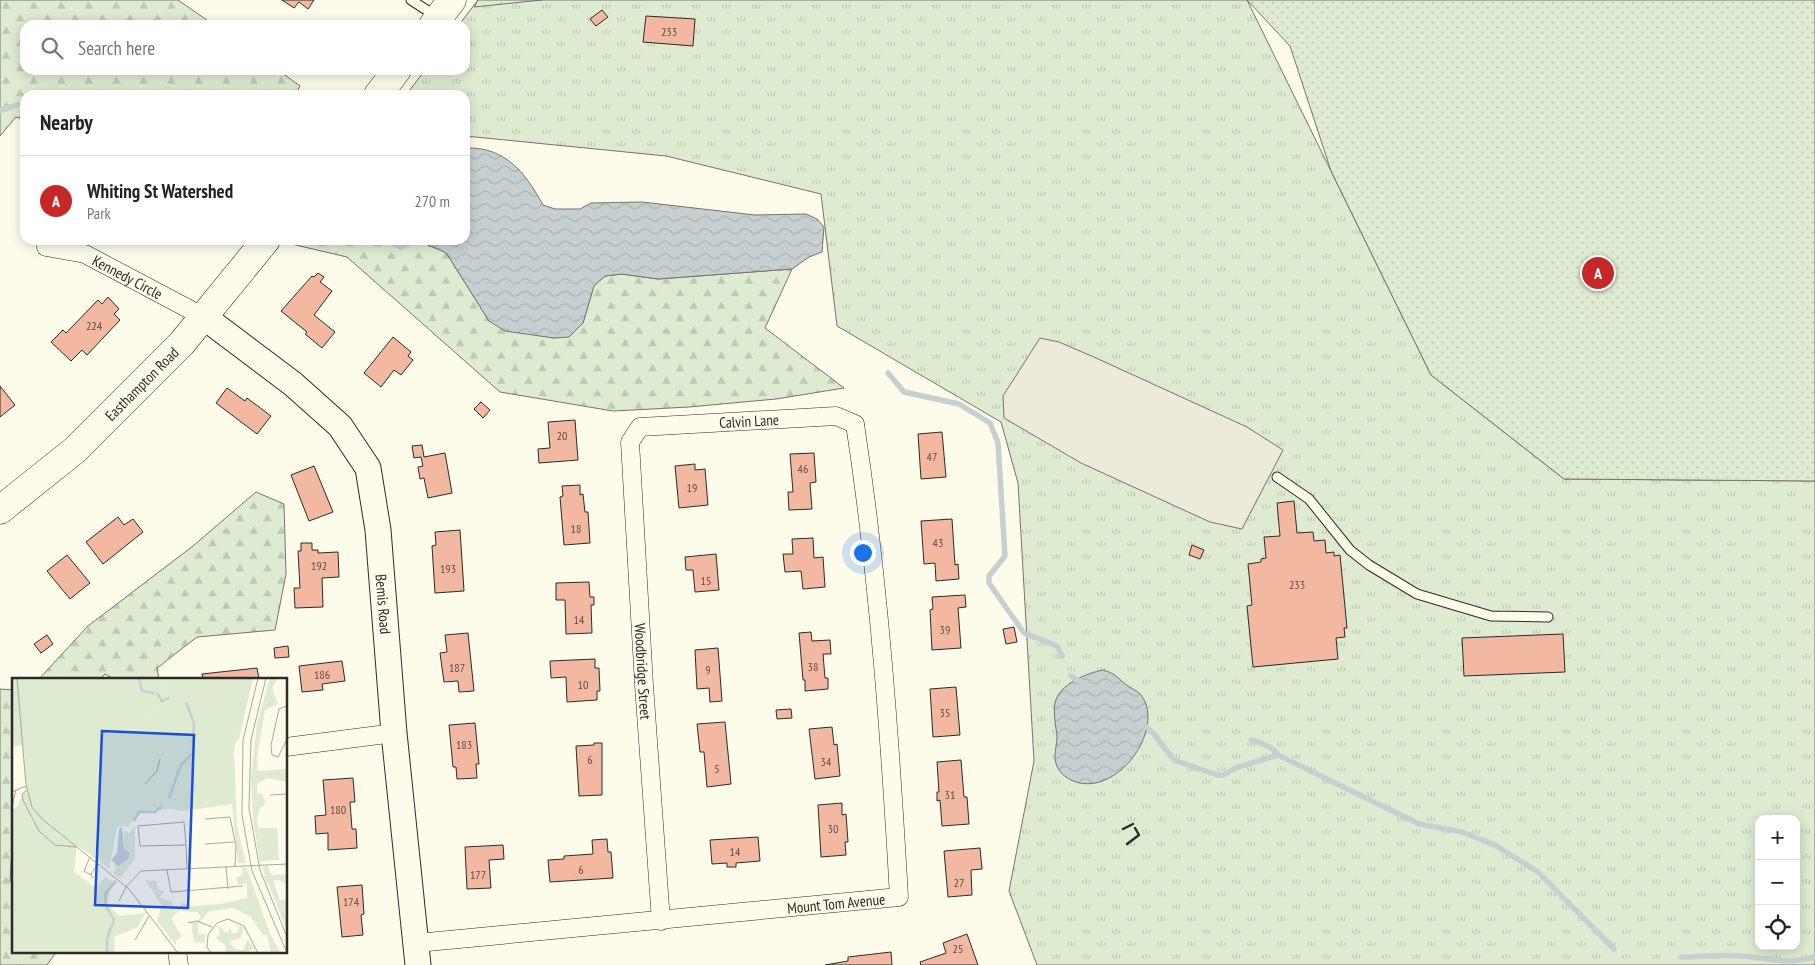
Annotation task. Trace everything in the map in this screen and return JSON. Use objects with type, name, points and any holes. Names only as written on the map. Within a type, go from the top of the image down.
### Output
[{"type":"main road","points":[[382,90],[393,75]]},
{"type":"main road","name":"Easthampton Road","points":[[0,510],[74,450],[171,354],[204,317],[262,245]]},
{"type":"street","name":"Kennedy Circle","points":[[46,247],[85,254],[204,317]]},
{"type":"street","name":"Bemis Road","points":[[204,317],[293,384],[340,426],[368,468],[378,530],[394,733],[417,954]]},
{"type":"street","name":"Calvin Lane","points":[[644,427],[836,416],[852,423]]},
{"type":"street","name":"Mount Tom Avenue","points":[[417,954],[661,921],[899,897],[890,731],[869,519],[854,424],[852,423]]},
{"type":"street","name":"Woodbridge Street","points":[[644,427],[640,427],[630,442],[644,685],[661,921]]},
{"type":"street","points":[[288,747],[394,733]]},
{"type":"street","points":[[177,952],[178,965]]},
{"type":"lane","points":[[411,0],[441,14]]},
{"type":"lane","points":[[1277,477],[1309,499],[1350,550],[1369,565],[1417,594],[1490,616],[1548,616]]},
{"type":"green space","points":[[0,0],[178,0],[207,20],[20,20],[20,75],[285,75],[300,86],[298,90],[20,90],[20,118],[16,117],[0,136]]},
{"type":"green space","points":[[478,0],[1247,0],[1431,375],[1564,479],[1815,481],[1815,965],[1037,965],[1009,891],[1034,761],[1018,483],[1001,422],[837,326],[821,194],[666,156],[470,136],[470,90],[410,90],[421,75],[470,75],[470,20],[463,20]]},
{"type":"green space","points":[[478,0],[542,0],[474,7]]},
{"type":"green space","points":[[1247,0],[1815,0],[1815,481],[1564,479],[1431,375],[1331,171],[1290,46]]},
{"type":"green space","points":[[296,245],[427,245],[447,254],[489,321],[554,338],[583,323],[594,285],[605,276],[622,274],[658,279],[792,269],[765,328],[844,388],[776,399],[689,407],[613,411],[500,392],[347,257]]},
{"type":"green space","points":[[256,492],[284,504],[286,574],[275,630],[197,637],[157,668],[159,678],[112,678],[105,674],[101,678],[40,678],[88,626],[193,546]]},
{"type":"green space","points":[[0,689],[12,690],[12,848],[10,881],[12,882],[12,952],[56,952],[47,965],[0,965]]},
{"type":"shaded area","points":[[1040,338],[1059,342],[1247,427],[1283,450],[1242,529],[1210,522],[1081,463],[1004,418],[1003,396]]},
{"type":"water","points":[[470,148],[493,152],[504,157],[522,173],[543,205],[555,209],[580,209],[591,203],[642,202],[755,215],[806,214],[817,219],[824,227],[822,252],[809,257],[792,269],[658,279],[622,274],[605,276],[594,286],[583,323],[569,337],[554,338],[505,331],[489,321],[447,254],[427,245],[470,245]]},
{"type":"water","points":[[1103,670],[1110,672],[1141,695],[1147,709],[1147,726],[1142,742],[1132,758],[1119,771],[1104,780],[1088,784],[1071,780],[1064,776],[1057,767],[1055,760],[1057,737],[1054,716],[1055,703],[1062,690],[1074,680]]},
{"type":"building","points":[[282,0],[314,0],[308,9],[299,2],[294,8]]},
{"type":"building","points":[[602,10],[608,17],[596,26],[590,19]]},
{"type":"building","points":[[646,16],[695,19],[693,46],[643,42]]},
{"type":"building","points":[[318,273],[324,277],[320,282],[332,291],[314,315],[335,332],[322,348],[305,334],[307,332],[281,311],[312,276],[314,277]]},
{"type":"building","points":[[108,297],[119,309],[114,314],[120,320],[87,355],[82,350],[71,361],[51,342],[63,330],[66,333],[98,300],[102,304]]},
{"type":"building","points":[[393,337],[411,352],[408,356],[413,360],[401,375],[394,370],[381,387],[364,373]]},
{"type":"building","points":[[0,386],[15,405],[0,417]]},
{"type":"building","points":[[227,388],[245,401],[247,398],[271,416],[257,434],[216,403]]},
{"type":"building","points":[[481,402],[490,410],[483,418],[474,409]]},
{"type":"building","points":[[575,420],[578,460],[539,463],[538,449],[550,448],[548,422]]},
{"type":"building","points":[[942,432],[946,477],[921,479],[918,434]]},
{"type":"building","points":[[422,445],[424,457],[445,453],[452,493],[428,498],[424,478],[420,479],[418,467],[423,466],[421,457],[414,458],[412,446]]},
{"type":"building","points":[[814,453],[816,482],[810,483],[812,509],[789,510],[788,492],[793,492],[790,454]]},
{"type":"building","points":[[695,464],[695,470],[705,469],[708,505],[679,508],[675,466]]},
{"type":"building","points":[[314,466],[333,512],[309,521],[291,475]]},
{"type":"building","points":[[580,485],[580,495],[583,494],[585,512],[588,512],[590,543],[564,545],[560,497],[563,496],[562,486]]},
{"type":"building","points":[[1294,501],[1297,533],[1313,532],[1314,541],[1325,540],[1326,553],[1334,552],[1334,556],[1340,555],[1347,628],[1344,628],[1345,637],[1336,638],[1338,659],[1253,667],[1247,606],[1252,605],[1248,564],[1261,562],[1261,559],[1266,558],[1264,537],[1280,536],[1277,503]]},
{"type":"building","points":[[118,517],[124,525],[133,519],[143,532],[103,564],[86,542]]},
{"type":"building","points":[[952,519],[955,565],[958,564],[959,579],[936,581],[935,563],[924,564],[921,521]]},
{"type":"building","points":[[460,530],[464,591],[435,593],[432,546],[436,545],[435,532]]},
{"type":"building","points":[[813,538],[814,558],[823,557],[825,587],[803,589],[801,571],[785,572],[783,554],[793,554],[792,539]]},
{"type":"building","points":[[301,543],[312,543],[312,550],[318,550],[318,553],[338,552],[339,577],[322,578],[323,607],[295,608],[294,588],[300,588],[298,551],[301,551]]},
{"type":"building","points":[[1192,545],[1204,550],[1200,559],[1189,555]]},
{"type":"building","points":[[716,554],[719,590],[695,592],[693,570],[686,570],[685,557]]},
{"type":"building","points":[[67,555],[90,583],[70,599],[47,571]]},
{"type":"building","points":[[589,582],[590,597],[594,597],[594,605],[591,605],[592,633],[566,634],[565,600],[556,600],[556,583]]},
{"type":"building","points":[[965,595],[966,607],[958,608],[961,648],[932,650],[930,610],[933,609],[932,597]]},
{"type":"building","points":[[1014,627],[1017,642],[1006,644],[1003,629]]},
{"type":"building","points":[[811,632],[812,641],[830,640],[831,654],[823,654],[825,678],[828,678],[828,689],[805,691],[799,633]]},
{"type":"building","points":[[468,633],[474,691],[459,692],[458,681],[444,682],[440,653],[447,652],[445,635]]},
{"type":"building","points":[[1563,634],[1565,672],[1464,676],[1462,638]]},
{"type":"building","points":[[47,635],[53,644],[41,653],[34,644]]},
{"type":"building","points":[[288,646],[289,657],[275,658],[274,648]]},
{"type":"building","points":[[718,648],[722,701],[710,702],[709,688],[697,689],[695,650]]},
{"type":"building","points":[[595,659],[595,668],[599,668],[600,691],[597,691],[597,700],[567,702],[566,677],[551,678],[550,661]]},
{"type":"building","points":[[342,661],[345,681],[322,684],[323,690],[302,692],[299,666]]},
{"type":"building","points":[[257,668],[259,678],[203,678],[202,674]]},
{"type":"building","points":[[956,687],[960,735],[933,737],[930,689]]},
{"type":"building","points":[[791,709],[792,718],[777,719],[776,710]]},
{"type":"building","points":[[725,722],[731,784],[707,787],[704,752],[700,752],[697,724]]},
{"type":"building","points":[[475,723],[479,764],[476,764],[477,778],[457,779],[456,767],[453,767],[449,725]]},
{"type":"building","points":[[832,727],[834,745],[837,744],[840,776],[815,779],[809,729]]},
{"type":"building","points":[[594,743],[602,743],[602,795],[579,796],[576,746],[594,745]]},
{"type":"building","points":[[961,760],[964,797],[967,797],[969,824],[942,826],[940,800],[937,801],[937,792],[939,792],[937,762]]},
{"type":"building","points":[[353,778],[355,802],[350,802],[352,829],[356,829],[357,848],[328,850],[328,833],[316,834],[315,816],[326,815],[323,780]]},
{"type":"building","points":[[842,803],[842,815],[846,814],[848,842],[845,842],[846,855],[821,857],[818,805]]},
{"type":"building","points":[[758,837],[760,861],[736,863],[736,867],[727,867],[727,863],[712,864],[710,840]]},
{"type":"building","points":[[607,839],[608,852],[611,852],[613,878],[550,882],[548,860],[564,859],[564,856],[593,854],[592,840]]},
{"type":"building","points":[[503,845],[504,859],[489,860],[491,888],[467,889],[465,847]]},
{"type":"building","points":[[980,848],[982,869],[971,870],[972,895],[948,897],[944,851]]},
{"type":"building","points":[[362,885],[364,914],[361,915],[363,935],[342,937],[337,887]]},
{"type":"building","points":[[967,934],[978,965],[921,965],[920,962],[946,953],[943,943]]},
{"type":"building","points":[[891,952],[892,965],[825,965],[848,961],[848,957]]},
{"type":"waterway","points":[[0,111],[20,104]]},
{"type":"waterway","points":[[396,245],[401,247],[405,245]]},
{"type":"waterway","points":[[888,373],[904,392],[959,404],[990,423],[998,443],[1005,556],[989,576],[989,583],[1024,633],[1057,646],[1062,656]]},
{"type":"waterway","points":[[1071,676],[1082,683]]},
{"type":"waterway","points":[[1143,724],[1154,734],[1174,760],[1217,775],[1224,775],[1235,768],[1278,755],[1419,824],[1462,832],[1495,845],[1538,872],[1614,949]]},
{"type":"waterway","points":[[1251,740],[1270,747],[1278,755]]},
{"type":"waterway","points":[[1681,957],[1734,955],[1787,961],[1815,957]]},
{"type":"wall","points":[[1123,829],[1133,824]]},
{"type":"wall","points":[[1127,844],[1139,835],[1135,828]]},
{"type":"place","name":"Whiting St Watershed","points":[[1598,273]]}]
